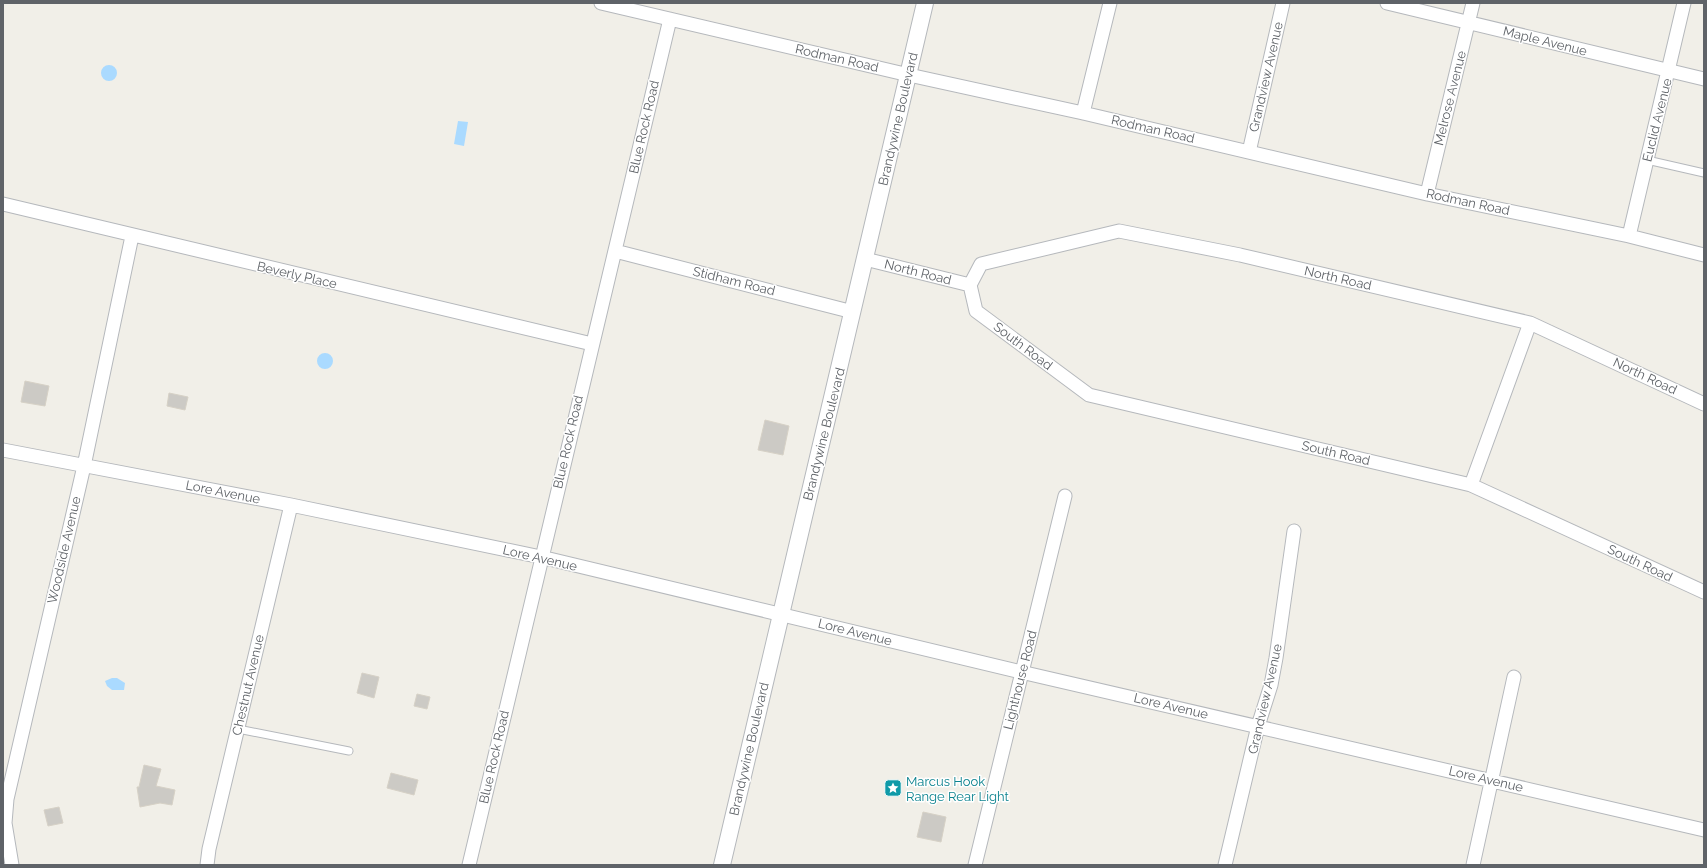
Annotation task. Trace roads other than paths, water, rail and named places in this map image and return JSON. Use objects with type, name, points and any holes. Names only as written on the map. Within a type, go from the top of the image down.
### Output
[{"type":"street","name":"Rodman Road","points":[[601,3],[670,20],[1083,113],[1427,194],[1629,236],[1704,255]]},
{"type":"street","name":"Brandywine Boulevard","points":[[722,865],[925,3]]},
{"type":"street","points":[[1083,113],[1110,3]]},
{"type":"street","name":"Grandview Avenue","points":[[1249,152],[1283,3]]},
{"type":"street","name":"Maple Avenue","points":[[1387,3],[1704,79]]},
{"type":"street","name":"Melrose Avenue","points":[[1427,194],[1473,3]]},
{"type":"street","name":"Euclid Avenue","points":[[1629,236],[1684,3]]},
{"type":"street","name":"Blue Rock Road","points":[[469,865],[541,557],[670,20]]},
{"type":"street","name":"Beverly Place","points":[[3,204],[132,236],[592,344]]},
{"type":"street","name":"North Road","points":[[865,259],[970,285],[981,264],[1119,230],[1240,255],[1530,323],[1704,404]]},
{"type":"street","name":"Woodside Avenue","points":[[12,865],[5,823],[5,798],[84,466],[132,236]]},
{"type":"street","name":"Stidham Road","points":[[615,251],[853,312]]},
{"type":"street","name":"South Road","points":[[970,285],[976,311],[1089,395],[1471,485],[1704,592]]},
{"type":"street","points":[[1471,485],[1530,323]]},
{"type":"street","name":"Lore Avenue","points":[[3,450],[291,505],[541,557],[1021,672],[1704,830]]},
{"type":"street","name":"Lighthouse Road","points":[[976,865],[1021,672],[1065,496]]},
{"type":"street","name":"Chestnut Avenue","points":[[208,865],[209,848],[291,505]]},
{"type":"street","name":"Grandview Avenue","points":[[1225,865],[1258,726],[1271,685],[1294,531]]},
{"type":"street","points":[[1473,865],[1514,677]]},
{"type":"lane","points":[[1647,160],[1704,173]]},
{"type":"lane","points":[[238,729],[349,751]]},
{"type":"water","points":[[106,65],[112,65],[117,70],[115,79],[112,81],[106,81],[101,76],[101,70]]},
{"type":"water","points":[[458,121],[468,122],[464,146],[454,144]]},
{"type":"water","points":[[322,353],[328,353],[333,358],[331,367],[328,369],[322,369],[317,364],[317,358]]},
{"type":"water","points":[[112,678],[117,678],[125,683],[124,690],[112,690],[107,686],[105,681]]},
{"type":"place","name":"Marcus Hook Range Rear Light","points":[[893,788]]}]
